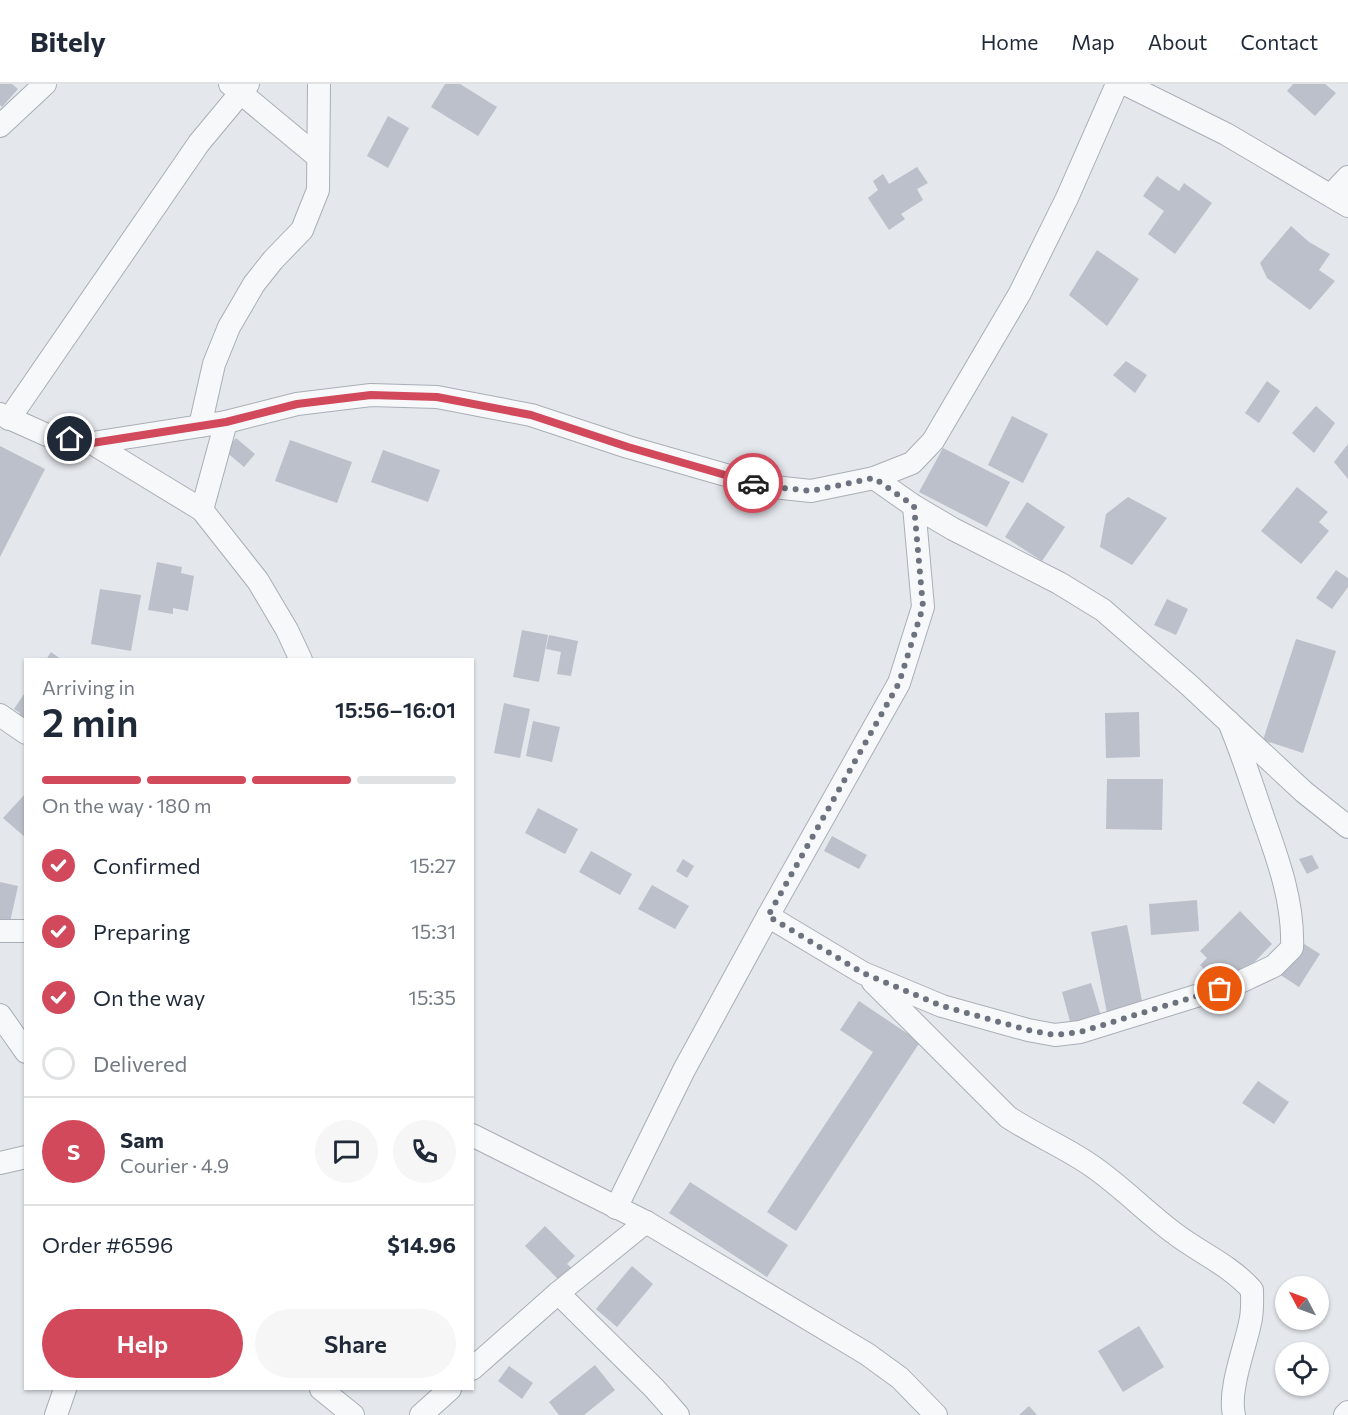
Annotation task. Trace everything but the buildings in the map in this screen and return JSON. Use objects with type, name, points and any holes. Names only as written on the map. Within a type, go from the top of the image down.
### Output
[{"type":"street","points":[[0,126],[45,84]]},
{"type":"street","points":[[200,426],[214,364],[229,327],[254,284],[302,230],[318,190],[319,84]]},
{"type":"street","points":[[318,158],[240,87],[4,417],[47,435],[92,443],[226,422],[297,404],[371,395],[437,397],[531,415],[628,447],[764,486],[811,491],[874,478],[912,463],[933,441],[1020,293],[1067,198],[1117,84]]},
{"type":"street","points":[[1125,84],[1226,134],[1339,201],[1348,177]]},
{"type":"street","points":[[202,510],[226,422]]},
{"type":"street","points":[[92,443],[202,510],[258,581],[287,630],[300,658]]},
{"type":"street","points":[[874,478],[952,529],[1059,583],[1103,610],[1304,792],[1348,827]]},
{"type":"street","points":[[616,1208],[684,1070],[899,683],[923,607],[914,506]]},
{"type":"street","points":[[0,715],[24,732]]},
{"type":"street","points":[[768,916],[863,973],[942,1006],[1028,1030],[1055,1035],[1080,1032],[1238,983],[1274,966],[1292,948],[1293,925],[1279,864],[1245,761],[1229,722]]},
{"type":"street","points":[[863,973],[1008,1117],[1093,1167],[1175,1234],[1241,1277],[1252,1290],[1251,1320],[1238,1371],[1232,1408],[1234,1415]]},
{"type":"street","points":[[0,1015],[24,1049]]},
{"type":"street","points":[[474,1136],[646,1222],[867,1353],[900,1378],[936,1415]]},
{"type":"street","points":[[0,1163],[24,1157]]},
{"type":"street","points":[[474,1367],[558,1293],[646,1222]]},
{"type":"street","points":[[558,1293],[654,1388],[678,1415]]},
{"type":"street","points":[[56,1415],[65,1390]]},
{"type":"street","points":[[322,1390],[353,1415]]},
{"type":"street","points":[[421,1415],[449,1390]]},
{"type":"way so far","points":[[753,483],[811,491],[874,478],[914,506],[923,607],[899,683],[768,916],[863,973],[942,1006],[1028,1030],[1055,1035],[1080,1032],[1220,989]]},
{"type":"route","points":[[70,439],[92,443],[226,422],[297,404],[371,395],[437,397],[531,415],[628,447],[753,483]]}]
